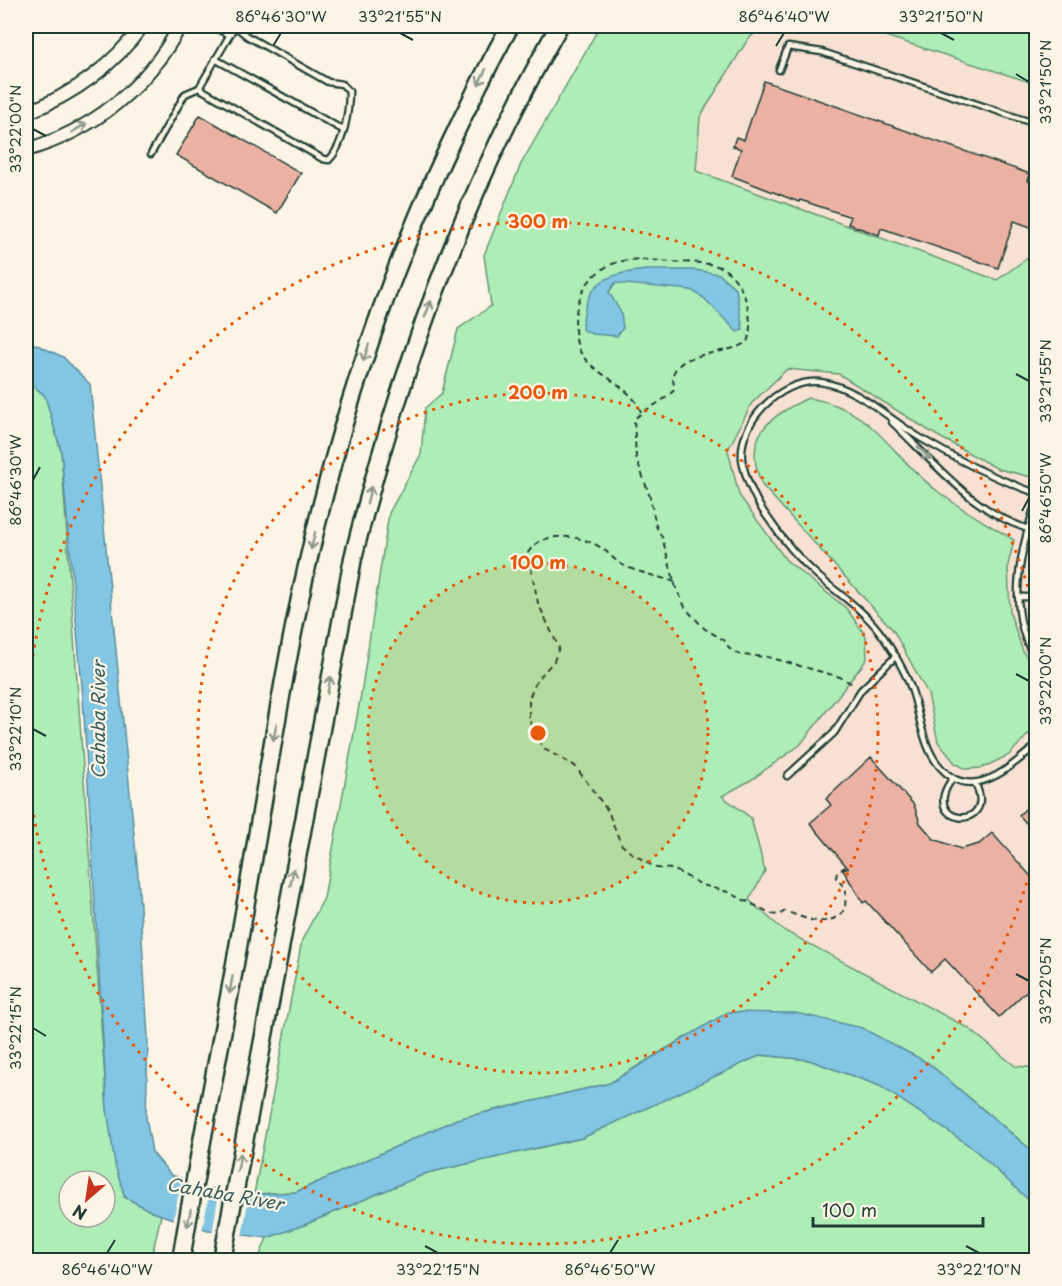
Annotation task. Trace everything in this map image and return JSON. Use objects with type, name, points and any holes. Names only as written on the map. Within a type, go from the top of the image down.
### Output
[{"type":"highway","points":[[180,1260],[296,621],[324,495],[347,411],[374,329],[414,224],[461,117],[510,26]]},
{"type":"highway","points":[[222,1260],[281,934],[353,558],[396,400],[423,321],[464,217],[518,102],[559,26]]},
{"type":"street","points":[[26,113],[67,94],[90,78],[117,55],[142,26]]},
{"type":"street","points":[[26,150],[65,137],[114,106],[157,63],[180,26]]},
{"type":"lane","points":[[212,26],[229,35]]},
{"type":"lane","points":[[151,154],[184,94],[199,88],[235,26],[247,36],[328,82],[342,84],[349,91],[343,130],[334,155],[329,160],[323,159],[199,88]]},
{"type":"lane","points":[[779,70],[788,47],[822,52],[1036,124]]},
{"type":"lane","points":[[215,59],[343,130]]},
{"type":"lane","points":[[1036,493],[988,476],[919,438],[853,392],[819,382],[789,387],[768,402],[755,417],[744,440],[742,463],[766,517],[791,548],[819,576],[867,616],[896,656],[913,693],[924,740],[939,765],[953,778],[975,783],[1015,764],[1036,745]]},
{"type":"lane","points":[[882,412],[971,497],[1004,519],[1036,531]]},
{"type":"lane","points":[[1036,503],[1028,529],[1018,597],[1019,620],[1025,641],[1036,660]]},
{"type":"lane","points":[[1018,597],[1036,597]]},
{"type":"lane","points":[[787,776],[834,733],[861,690],[896,656]]},
{"type":"lane","points":[[953,778],[945,788],[942,800],[948,812],[959,818],[971,815],[980,806],[981,793],[975,783]]},
{"type":"path","points":[[641,412],[626,389],[591,366],[579,349],[575,314],[583,289],[606,268],[631,260],[697,263],[722,268],[737,284],[744,300],[751,327],[747,342],[728,352],[696,356],[681,363],[673,375],[674,390],[661,403],[641,412],[634,420],[636,457],[650,497],[652,513],[686,609],[705,629],[724,640],[730,649],[740,655],[768,657],[840,677],[861,690]]},
{"type":"path","points":[[675,582],[622,565],[603,549],[579,538],[565,537],[538,541],[532,545],[528,553],[538,603],[559,648],[554,661],[537,680],[529,698],[529,717],[533,732],[544,749],[575,766],[608,811],[621,844],[656,867],[673,869],[702,885],[728,892],[772,915],[779,915],[785,911],[800,919],[816,922],[832,919],[845,909],[846,889],[836,878],[837,872],[847,866]]},
{"type":"shaded area","points":[[712,26],[1036,26],[1036,1095],[699,916],[600,254]]},
{"type":"green space","points":[[600,26],[764,26],[748,39],[700,117],[696,171],[997,280],[1029,257],[1036,266],[1036,478],[998,469],[936,435],[839,374],[787,369],[752,403],[728,450],[739,495],[786,560],[846,608],[866,636],[867,659],[800,745],[751,780],[722,796],[751,818],[765,871],[749,900],[783,930],[968,1028],[1015,1066],[1036,1068],[1036,1154],[928,1063],[685,1037],[610,1083],[457,1119],[296,1192],[254,1194],[302,940],[324,898],[360,700],[389,513],[421,454],[425,408],[442,393],[458,329],[491,306],[484,255],[521,164]]},
{"type":"green space","points":[[854,26],[1029,26],[1036,28],[1036,84]]},
{"type":"green space","points":[[26,379],[45,396],[61,451],[107,1109],[124,1197],[161,1215],[151,1260],[26,1260]]},
{"type":"green space","points":[[808,398],[831,403],[866,422],[936,490],[1014,540],[1008,565],[1010,613],[1023,652],[1036,670],[1036,726],[1009,755],[982,768],[966,769],[955,763],[938,742],[928,694],[893,630],[762,485],[755,454],[757,441],[762,431],[781,413]]},
{"type":"green space","points":[[760,1055],[809,1060],[880,1086],[973,1148],[1036,1206],[1036,1260],[258,1260],[267,1238],[304,1225],[427,1173],[582,1138]]},
{"type":"water","points":[[646,270],[695,270],[719,274],[736,289],[743,330],[737,332],[704,298],[691,290],[615,283],[609,292],[621,313],[623,328],[617,336],[592,334],[582,329],[587,301],[599,284],[618,274]]},
{"type":"water","name":"Cahaba River","points":[[26,340],[63,357],[90,384],[138,875],[148,1037],[146,1118],[152,1152],[171,1175],[214,1189],[260,1194],[296,1192],[457,1119],[610,1083],[728,1012],[796,1013],[862,1028],[928,1063],[1036,1154],[1036,1207],[973,1148],[880,1086],[809,1060],[761,1055],[582,1138],[427,1173],[304,1225],[267,1238],[208,1230],[152,1212],[125,1197],[115,1165],[107,1109],[83,698],[61,451],[45,396],[26,379]]},
{"type":"pier","points":[[182,1176],[211,1185],[202,1231],[173,1222]]},
{"type":"pier","points":[[220,1187],[250,1190],[242,1237],[212,1234]]},
{"type":"building","points":[[764,81],[1030,174],[1028,181],[1036,184],[1036,229],[1014,221],[998,268],[881,228],[879,235],[848,224],[851,217],[800,200],[799,202],[732,176],[741,149],[733,146],[736,137],[744,140]]},
{"type":"building","points":[[200,115],[301,173],[277,213],[176,155]]},
{"type":"building","points":[[871,757],[914,805],[920,823],[934,839],[961,849],[979,844],[992,833],[1036,882],[1036,982],[999,1017],[945,959],[931,972],[866,901],[863,903],[843,870],[848,868],[810,823],[831,805],[826,799]]},
{"type":"building","points":[[1036,799],[1036,834],[1019,815]]}]
